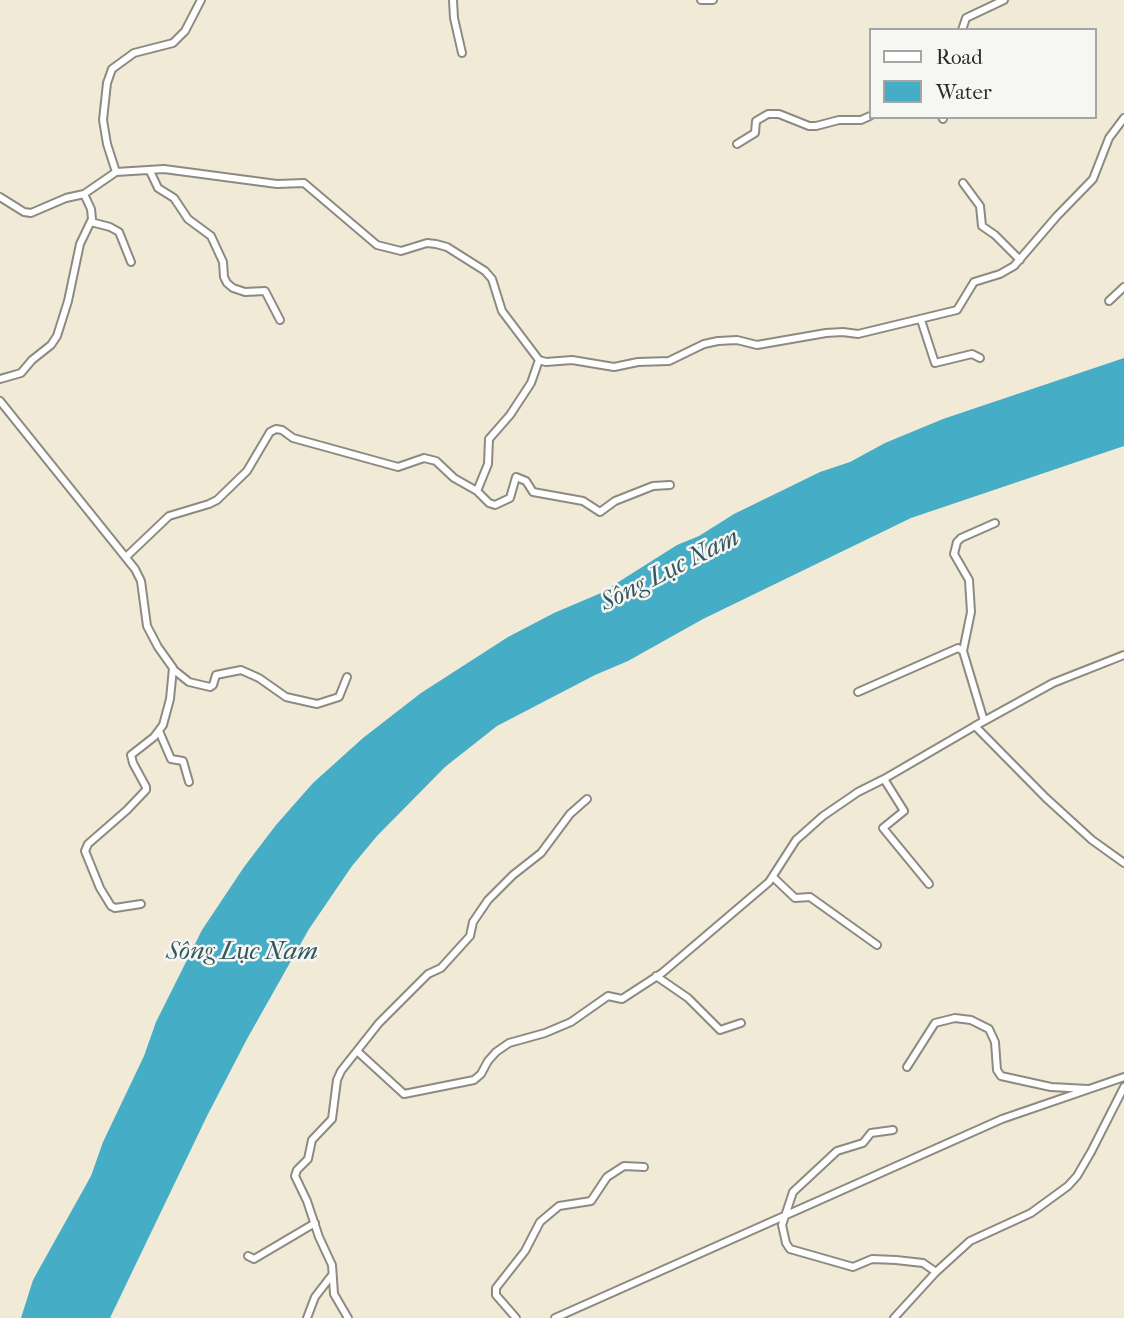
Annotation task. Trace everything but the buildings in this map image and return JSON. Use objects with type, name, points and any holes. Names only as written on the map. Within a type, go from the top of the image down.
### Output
[{"type":"street","points":[[116,172],[103,120],[107,83],[112,69],[134,53],[173,43],[185,31],[201,0]]},
{"type":"street","points":[[453,0],[462,52]]},
{"type":"street","points":[[701,0],[713,0]]},
{"type":"street","points":[[963,28],[966,18],[1004,0]]},
{"type":"street","points":[[737,144],[755,133],[757,121],[768,114],[779,114],[809,126],[839,120],[861,120],[869,116]]},
{"type":"street","points":[[0,197],[24,212],[32,213],[66,198],[84,194],[116,172],[170,170],[277,184],[304,183],[377,245],[401,251],[427,243],[447,247],[489,275],[502,311],[539,360],[572,360],[608,367],[669,361],[705,344],[718,341],[737,340],[757,345],[826,333],[858,334],[957,310],[974,282],[1000,274],[1020,260],[1093,179],[1109,138],[1124,118]]},
{"type":"street","points":[[150,171],[158,188],[172,195],[190,221],[211,236],[223,262],[227,283],[245,292],[265,292],[279,320]]},
{"type":"street","points":[[963,183],[980,206],[982,226],[1020,260]]},
{"type":"street","points":[[0,379],[22,373],[32,360],[54,342],[64,318],[80,244],[91,222],[91,209],[84,194]]},
{"type":"street","points":[[91,222],[119,232],[131,262]]},
{"type":"street","points":[[1109,301],[1124,287]]},
{"type":"street","points":[[921,320],[935,363],[972,354],[980,358]]},
{"type":"street","points":[[477,491],[488,464],[488,439],[510,415],[531,383],[539,360]]},
{"type":"street","points":[[0,401],[126,557],[141,581],[149,632],[173,670],[189,682],[209,687],[213,685],[214,677],[218,674],[241,670],[260,678],[286,696],[317,704],[339,697],[347,677]]},
{"type":"street","points":[[126,557],[169,516],[217,500],[247,471],[270,432],[276,429],[282,429],[293,438],[398,467],[413,460],[429,459],[477,491],[491,504],[500,505],[510,498],[514,480],[519,477],[526,481],[533,492],[583,501],[600,512],[615,501],[653,486],[670,485]]},
{"type":"street","points":[[984,721],[963,652],[971,612],[969,580],[956,557],[955,548],[965,534],[996,523]]},
{"type":"street","points":[[859,692],[958,648],[963,652]]},
{"type":"street","points":[[357,1051],[404,1094],[463,1083],[479,1077],[488,1061],[509,1043],[571,1022],[608,996],[622,999],[687,953],[772,877],[796,840],[839,804],[1053,683],[1124,655]]},
{"type":"street","points":[[141,904],[115,908],[111,906],[91,869],[85,851],[88,844],[146,790],[131,755],[159,731],[169,705],[173,670]]},
{"type":"street","points":[[975,726],[1012,766],[1064,815],[1124,863]]},
{"type":"street","points":[[159,731],[172,760],[183,761],[189,782]]},
{"type":"street","points":[[884,779],[904,811],[883,828],[929,884]]},
{"type":"street","points":[[348,1318],[334,1294],[332,1265],[307,1200],[295,1180],[295,1174],[307,1161],[313,1140],[332,1119],[337,1080],[366,1037],[428,974],[441,968],[470,936],[473,922],[488,900],[513,875],[541,853],[569,814],[587,799]]},
{"type":"street","points":[[772,877],[794,898],[810,897],[877,945]]},
{"type":"street","points":[[656,976],[688,998],[720,1030],[741,1023]]},
{"type":"street","points":[[907,1067],[933,1025],[955,1018],[971,1020],[989,1029],[995,1042],[997,1070],[1001,1076],[1051,1087],[1090,1089]]},
{"type":"street","points":[[555,1318],[1002,1119],[1124,1077]]},
{"type":"street","points":[[894,1318],[936,1272],[970,1241],[1031,1213],[1068,1186],[1091,1152],[1124,1087]]},
{"type":"street","points":[[893,1130],[871,1133],[863,1143],[837,1151],[792,1193],[782,1225],[786,1243],[790,1249],[853,1267],[872,1259],[896,1260],[923,1263],[936,1272]]},
{"type":"street","points":[[516,1318],[496,1295],[496,1288],[525,1251],[540,1222],[559,1206],[591,1201],[607,1177],[624,1166],[644,1167]]},
{"type":"street","points":[[248,1256],[254,1259],[315,1223]]},
{"type":"street","points":[[307,1318],[315,1297],[333,1275]]},
{"type":"water","name":"Sông Lục Nam","points":[[1124,358],[1124,446],[911,518],[703,619],[628,661],[595,675],[497,726],[445,767],[377,836],[352,866],[309,929],[207,1116],[110,1318],[21,1318],[33,1280],[91,1176],[103,1142],[144,1056],[156,1022],[202,930],[276,825],[313,783],[363,738],[421,693],[508,637],[601,593],[677,545],[699,536],[734,514],[820,472],[850,462],[885,443],[943,419]]}]
